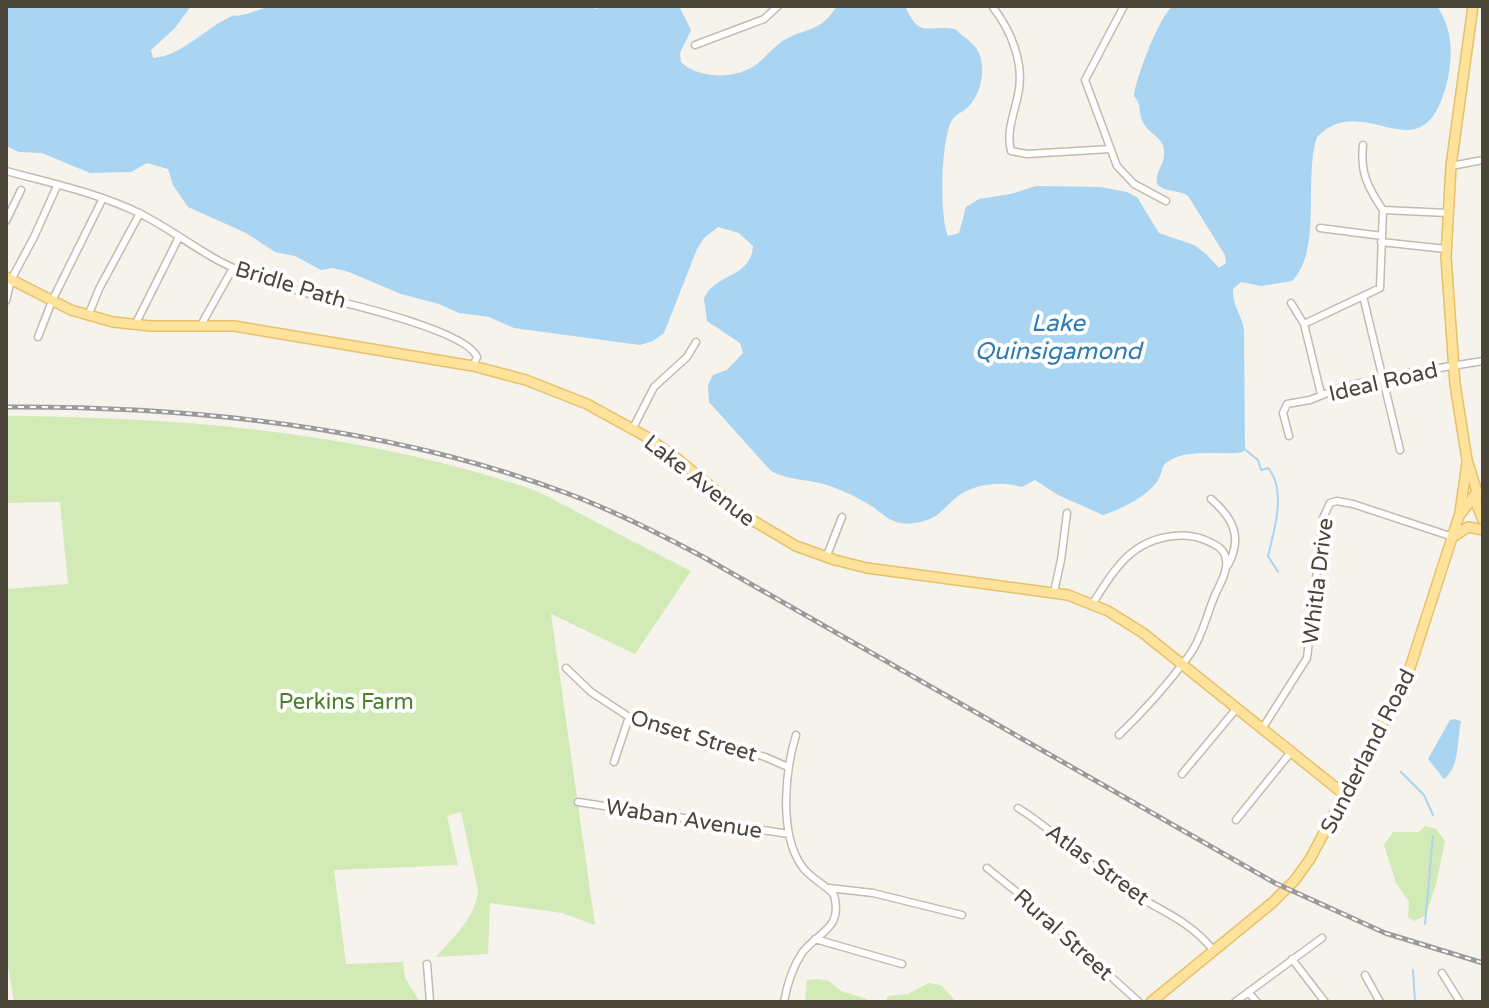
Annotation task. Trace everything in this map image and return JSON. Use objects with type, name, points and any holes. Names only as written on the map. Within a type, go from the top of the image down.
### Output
[{"type":"main road","points":[[1473,6],[1451,166],[1446,249],[1452,365],[1467,460],[1480,495],[1476,503],[1483,520]]},
{"type":"main road","name":"Lake Avenue","points":[[8,279],[88,316],[135,325],[245,328],[473,366],[546,386],[633,428],[669,452],[753,521],[786,541],[826,558],[887,571],[1054,592],[1093,603],[1134,626],[1345,795]]},
{"type":"main road","points":[[1459,516],[1467,460]]},
{"type":"main road","name":"Sunderland Road","points":[[1151,1002],[1272,903],[1295,880],[1318,846],[1411,668],[1459,516],[1480,495]]},
{"type":"main road","points":[[1453,537],[1466,528],[1483,530]]},
{"type":"street","points":[[695,45],[764,19],[778,6]]},
{"type":"street","points":[[992,6],[1009,33],[1019,67],[1019,92],[1010,125],[1011,151],[1027,154],[1110,149]]},
{"type":"street","points":[[1124,6],[1085,80],[1117,166],[1129,180],[1166,201]]},
{"type":"street","points":[[1304,324],[1380,288],[1383,210],[1365,182],[1362,171],[1363,145]]},
{"type":"street","points":[[1451,166],[1483,160]]},
{"type":"street","name":"Bridle Path","points":[[6,171],[103,198],[140,213],[233,268],[305,292],[365,306],[459,340],[475,351],[477,357],[473,366]]},
{"type":"street","points":[[6,301],[8,279],[34,237],[57,186]]},
{"type":"street","points":[[6,221],[21,190]]},
{"type":"street","points":[[38,337],[52,301],[103,198]]},
{"type":"street","points":[[1383,210],[1448,213]]},
{"type":"street","points":[[88,316],[140,213]]},
{"type":"street","points":[[1320,228],[1446,249]]},
{"type":"street","points":[[135,325],[179,237]]},
{"type":"street","points":[[201,325],[233,268]]},
{"type":"street","points":[[1363,296],[1400,450]]},
{"type":"street","points":[[1291,303],[1304,324],[1321,394]]},
{"type":"street","points":[[633,428],[654,387],[687,357],[696,342]]},
{"type":"street","name":"Ideal Road","points":[[1289,436],[1284,421],[1284,405],[1383,378],[1483,361]]},
{"type":"street","points":[[1119,735],[1152,702],[1188,657],[1233,555],[1234,531],[1228,514],[1211,499]]},
{"type":"street","name":"Whitla Drive","points":[[1262,729],[1307,658],[1323,518],[1330,503],[1353,504],[1453,537]]},
{"type":"street","points":[[1054,592],[1067,513]]},
{"type":"street","points":[[826,558],[842,517]]},
{"type":"street","points":[[1093,603],[1122,560],[1136,548],[1157,539],[1183,536],[1206,540],[1224,553],[1225,571]]},
{"type":"street","name":"Onset Street","points":[[566,668],[591,692],[629,717],[788,767]]},
{"type":"street","points":[[1182,774],[1237,708]]},
{"type":"street","points":[[614,762],[629,717]]},
{"type":"street","points":[[784,1002],[793,969],[815,939],[830,928],[835,915],[835,899],[827,888],[801,867],[789,834],[786,819],[788,767],[796,735]]},
{"type":"street","points":[[1236,820],[1291,752]]},
{"type":"street","name":"Waban Avenue","points":[[578,802],[789,834]]},
{"type":"street","name":"Atlas Street","points":[[1018,808],[1044,824],[1116,883],[1198,932],[1213,950]]},
{"type":"street","name":"Rural Street","points":[[987,868],[1139,1002]]},
{"type":"street","points":[[827,888],[873,893],[962,915]]},
{"type":"street","points":[[1235,1002],[1322,938]]},
{"type":"street","points":[[815,939],[902,964]]},
{"type":"street","points":[[1292,959],[1325,1002]]},
{"type":"street","points":[[427,964],[430,1002]]},
{"type":"street","points":[[1442,973],[1460,1002]]},
{"type":"street","points":[[1365,975],[1380,1002]]},
{"type":"street","points":[[1248,992],[1257,1002]]},
{"type":"green space","name":"Perkins Farm","points":[[6,416],[204,424],[270,431],[401,453],[534,490],[691,571],[635,654],[551,614],[595,925],[562,913],[490,903],[488,954],[436,957],[463,926],[473,909],[478,890],[461,812],[447,816],[458,865],[334,870],[346,964],[403,962],[405,978],[420,1002],[14,1002],[6,955],[6,589],[68,584],[60,502],[6,503]]},
{"type":"green space","points":[[1425,826],[1436,829],[1445,841],[1436,885],[1425,916],[1414,921],[1408,917],[1409,902],[1396,883],[1384,845],[1393,832],[1419,832]]},
{"type":"green space","points":[[807,980],[829,981],[841,991],[869,1002],[805,1002]]},
{"type":"green space","points":[[929,983],[941,985],[954,999],[953,1002],[885,1002],[888,996],[908,994]]},
{"type":"water","name":"Lake Quinsigamond","points":[[6,6],[191,6],[175,28],[151,50],[153,58],[174,52],[232,16],[272,6],[589,6],[597,9],[600,6],[679,6],[691,30],[680,53],[681,62],[698,72],[729,75],[749,69],[782,41],[820,25],[837,6],[905,6],[920,27],[955,29],[973,45],[981,58],[979,89],[972,103],[952,120],[945,143],[942,195],[948,236],[959,233],[966,207],[979,199],[1036,186],[1100,187],[1137,197],[1159,233],[1194,245],[1219,268],[1226,263],[1225,255],[1188,196],[1157,184],[1164,157],[1163,147],[1144,125],[1134,96],[1149,48],[1161,22],[1173,6],[1437,6],[1450,40],[1450,59],[1448,78],[1437,109],[1424,125],[1409,130],[1355,121],[1336,124],[1317,137],[1313,154],[1310,232],[1301,267],[1292,281],[1261,286],[1241,282],[1233,289],[1244,329],[1243,452],[1196,453],[1177,457],[1165,464],[1151,489],[1127,505],[1103,515],[1058,495],[1035,480],[1022,487],[998,484],[973,488],[930,519],[904,524],[838,489],[771,471],[709,402],[708,385],[713,375],[727,370],[743,353],[740,343],[707,321],[704,298],[716,284],[740,270],[751,256],[753,246],[739,233],[718,227],[704,238],[664,333],[640,345],[514,328],[489,317],[459,313],[401,294],[349,272],[333,268],[321,270],[295,256],[275,252],[246,233],[188,207],[173,185],[168,169],[147,163],[131,172],[90,173],[42,153],[19,152],[6,146]]},
{"type":"water","points":[[1450,720],[1461,721],[1457,752],[1453,767],[1444,779],[1428,759]]},
{"type":"waterway","points":[[1243,448],[1258,460],[1261,470],[1268,468],[1277,487],[1277,511],[1268,556],[1278,572]]},
{"type":"waterway","points":[[1401,772],[1424,795],[1433,815]]},
{"type":"waterway","points":[[1425,924],[1433,836]]},
{"type":"waterway","points":[[1413,970],[1415,1002]]},
{"type":"railway","points":[[6,407],[149,411],[292,425],[433,452],[569,494],[639,524],[707,559],[1275,883],[1385,933],[1483,963]]}]
